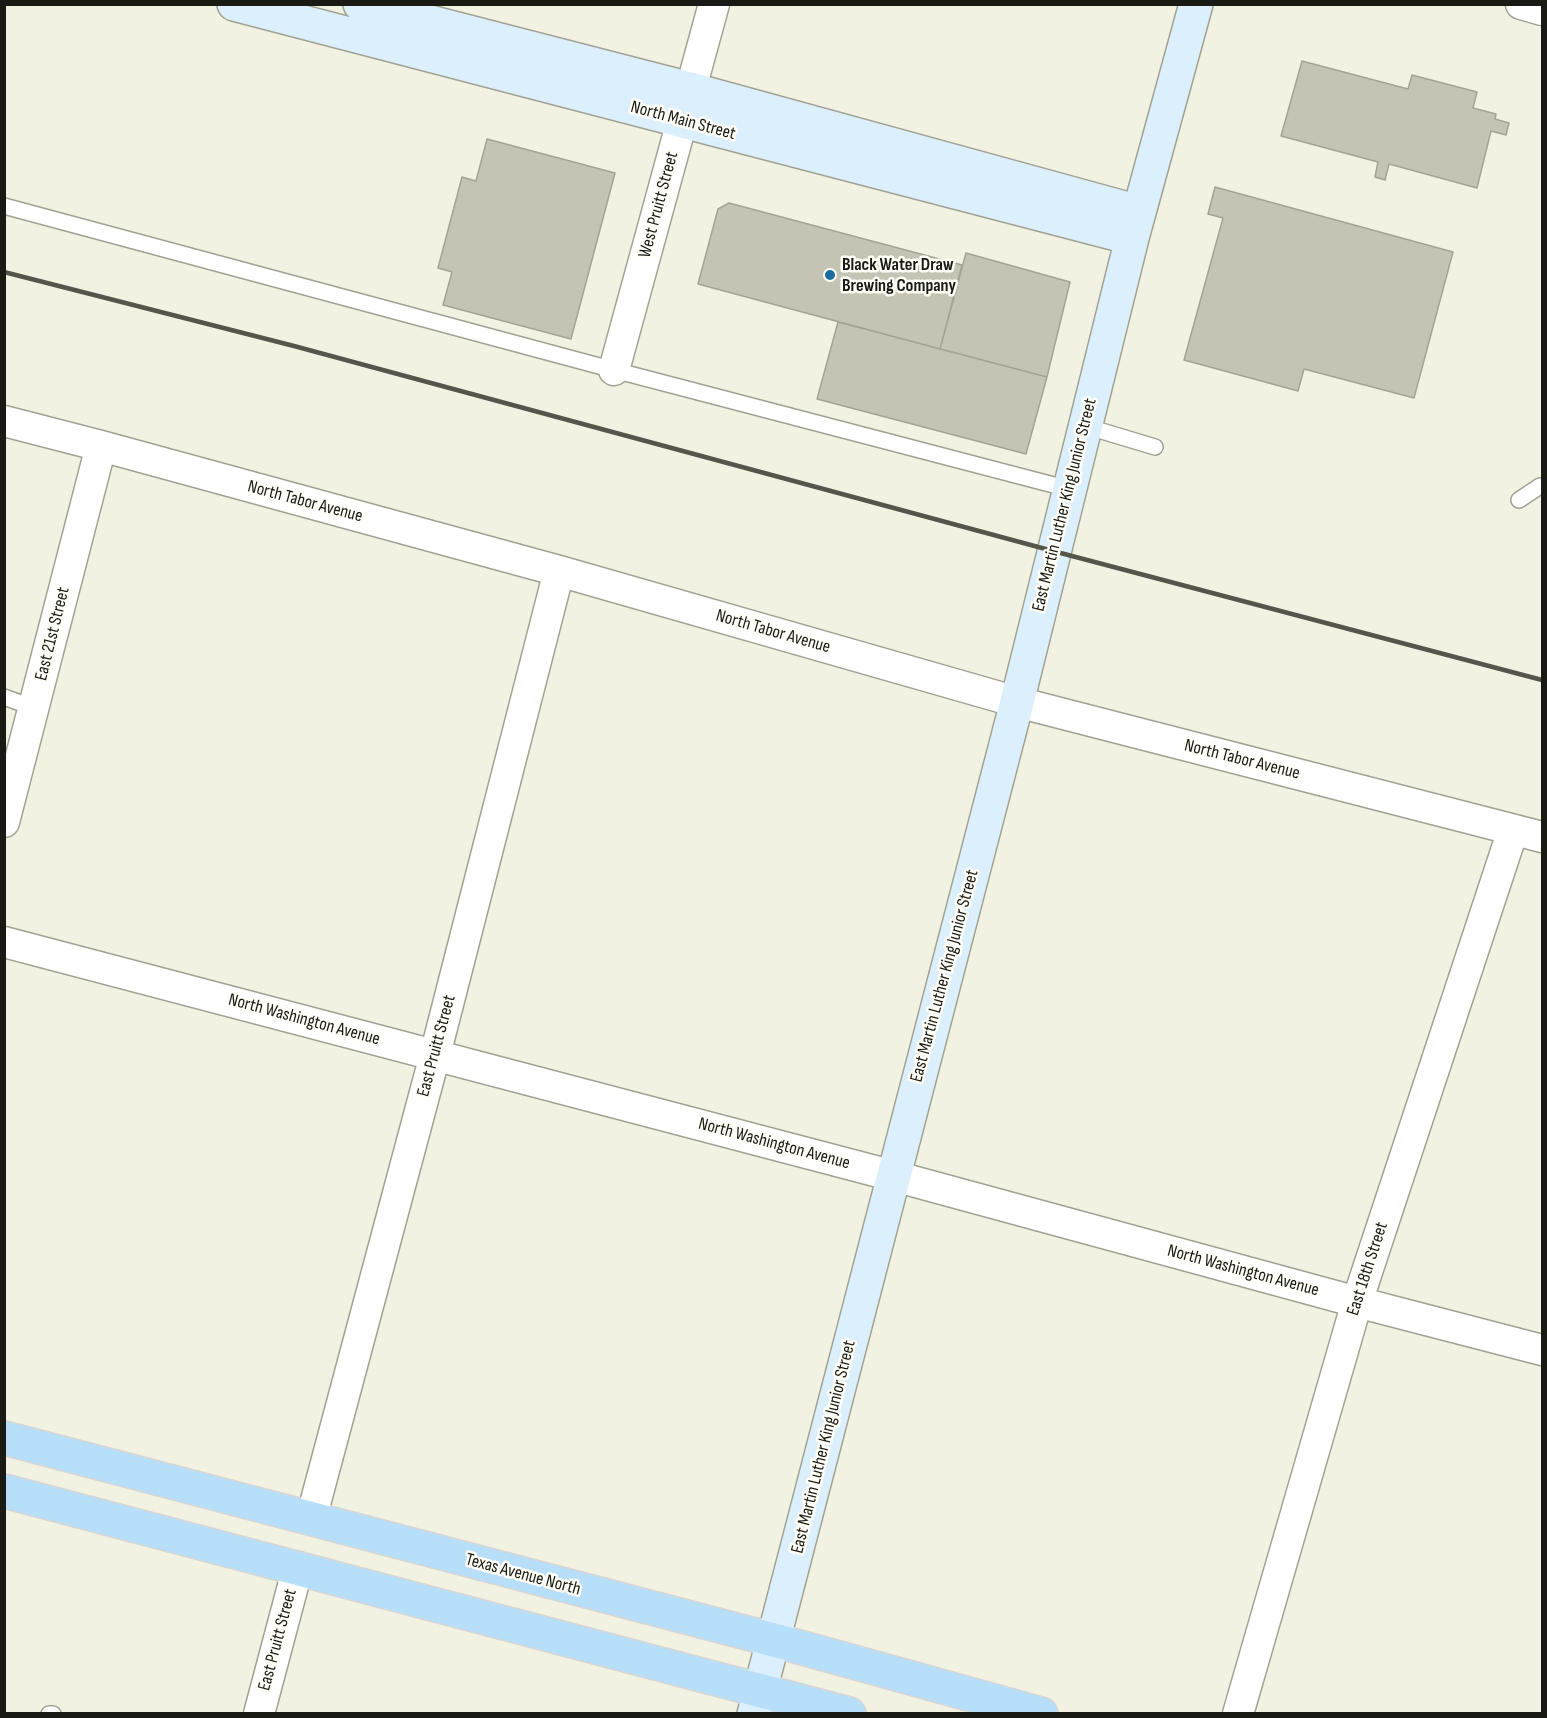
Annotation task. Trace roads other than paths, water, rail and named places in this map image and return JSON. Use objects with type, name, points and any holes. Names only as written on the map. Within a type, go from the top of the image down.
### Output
[{"type":"main road","name":"Texas Avenue North","points":[[4,1438],[774,1640],[1041,1713]]},
{"type":"main road","points":[[4,1491],[298,1567],[758,1702],[849,1713]]},
{"type":"street","name":"North Main Street","points":[[234,4],[682,121],[1136,225]]},
{"type":"street","name":"North Main Street","points":[[360,4],[690,88],[1136,225]]},
{"type":"street","name":"West Pruitt Street","points":[[614,370],[714,4]]},
{"type":"street","name":"East Martin Luther King Junior Street","points":[[758,1702],[1017,702],[1084,426],[1196,4]]},
{"type":"street","points":[[1521,4],[1542,10]]},
{"type":"street","name":"North Tabor Avenue","points":[[4,421],[559,572],[1017,702],[1542,837]]},
{"type":"street","name":"East 21st Street","points":[[4,822],[101,446]]},
{"type":"street","name":"East Pruitt Street","points":[[311,1519],[435,1055],[559,572]]},
{"type":"street","name":"East 18th Street","points":[[1238,1713],[1357,1302],[1513,830]]},
{"type":"street","name":"North Washington Avenue","points":[[4,942],[894,1176],[1542,1350]]},
{"type":"street","name":"East Pruitt Street","points":[[259,1713],[298,1567]]},
{"type":"lane","points":[[4,206],[614,370],[1069,489]]},
{"type":"lane","points":[[1084,426],[1155,447]]},
{"type":"lane","points":[[1519,500],[1540,486],[1542,487]]},
{"type":"lane","points":[[4,698],[34,708]]},
{"type":"railway","points":[[4,272],[294,346],[1053,551],[1542,680]]},
{"type":"place","name":"Black Water Draw Brewing Company","points":[[830,275]]}]
